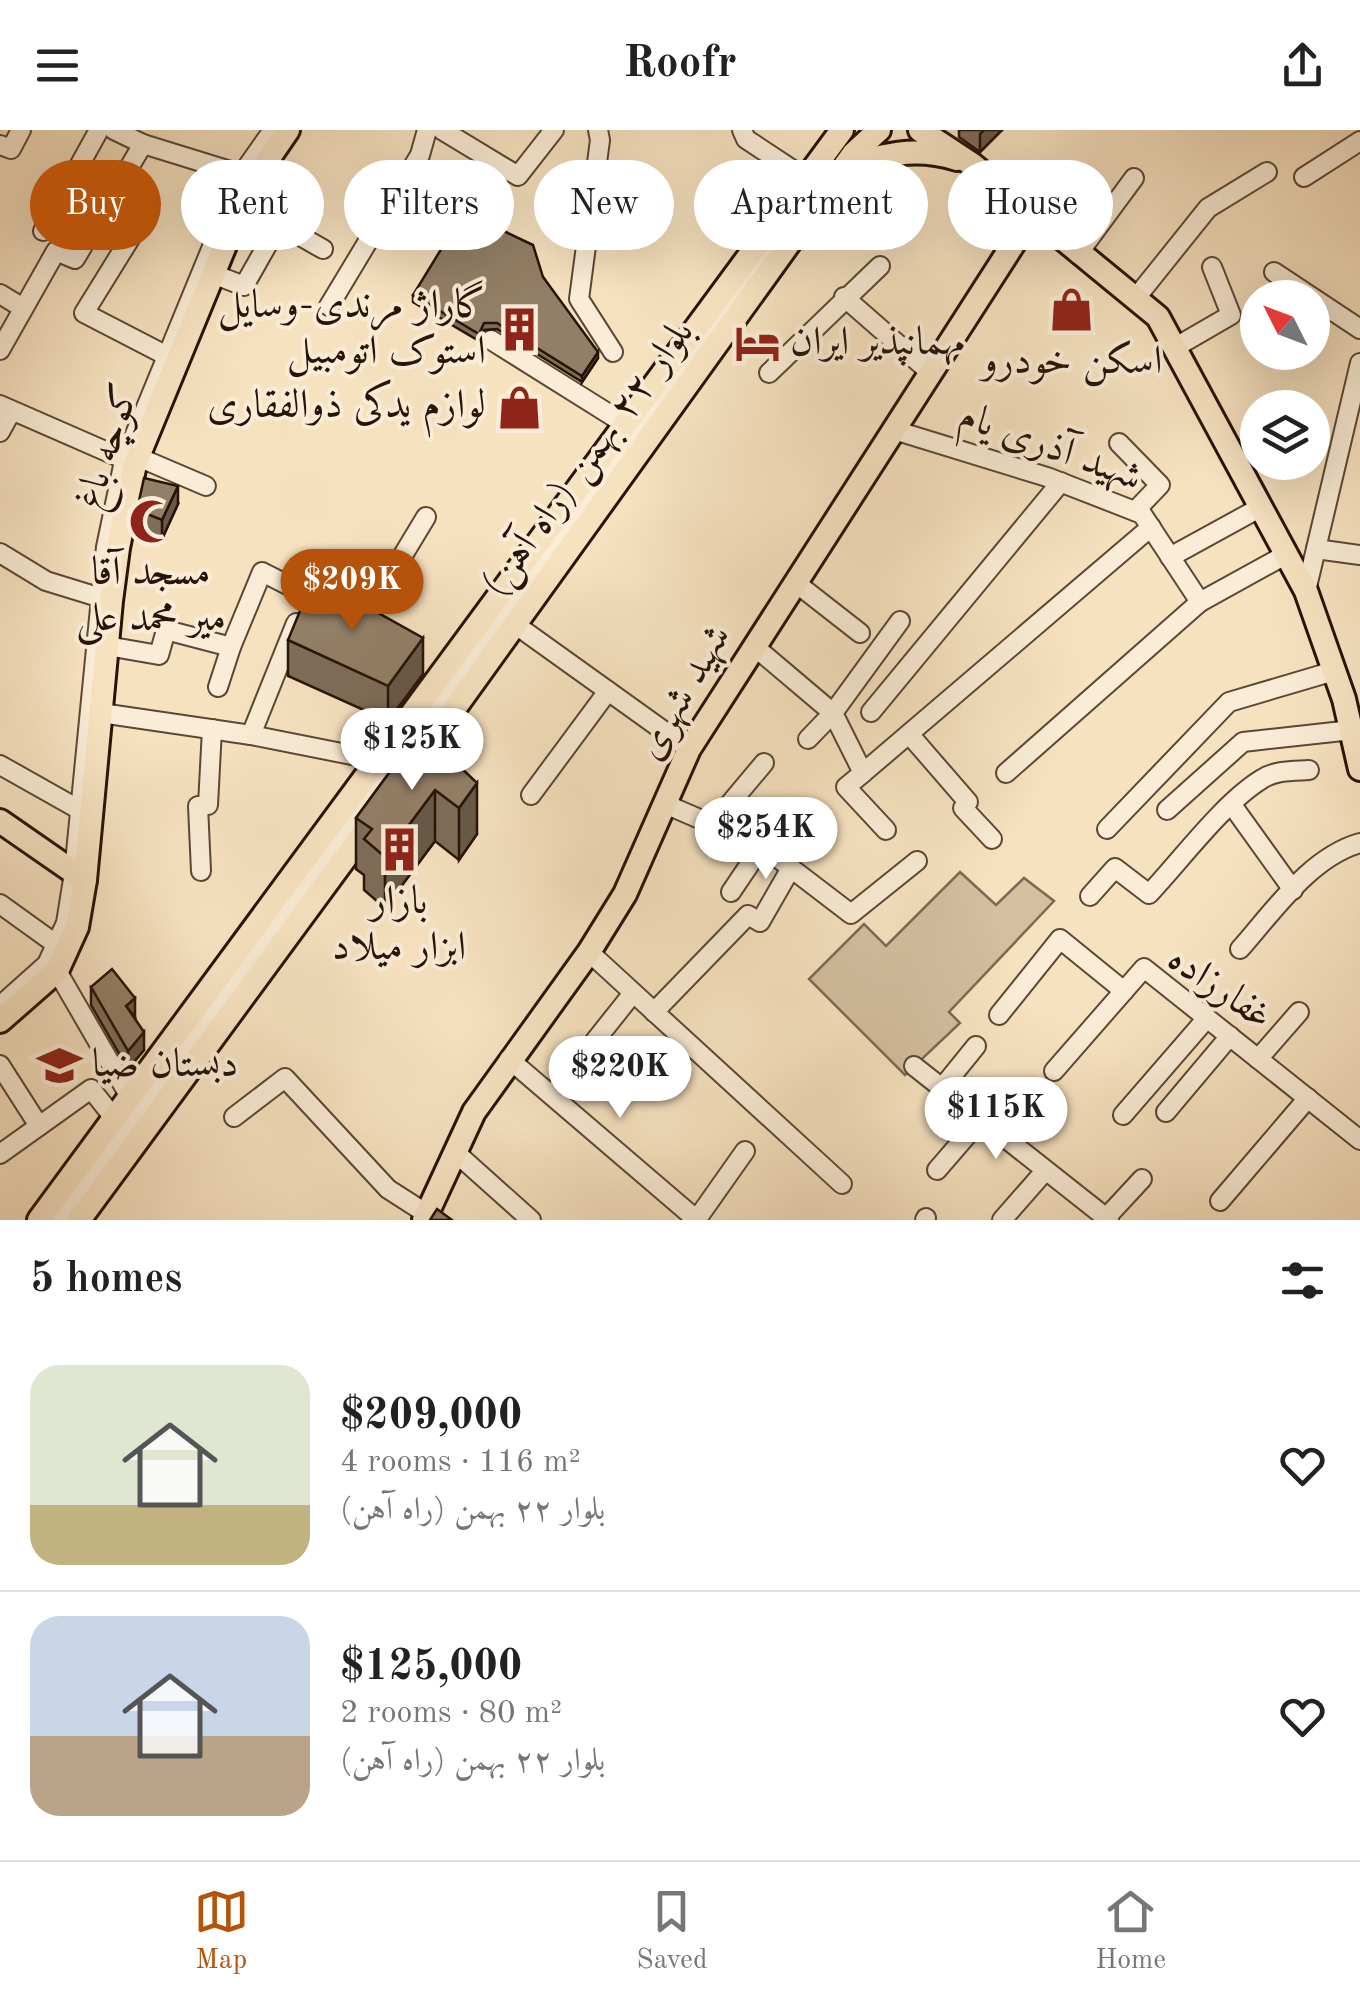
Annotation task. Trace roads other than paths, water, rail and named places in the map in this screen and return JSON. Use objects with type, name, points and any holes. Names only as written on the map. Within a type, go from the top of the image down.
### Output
[{"type":"main road","name":"کوچه باغ","points":[[263,160],[288,130]]},
{"type":"main road","name":"بلوار ۲۲ بهمن (راه آهن)","points":[[849,160],[879,130]]},
{"type":"main road","points":[[920,130],[965,160]]},
{"type":"main road","name":"بلوار ۲۲ بهمن (راه آهن)","points":[[819,160],[837,134]]},
{"type":"main road","points":[[874,160],[899,152],[960,160]]},
{"type":"main road","name":"کوچه باغ","points":[[59,956],[77,927],[86,814],[107,646],[106,600],[132,461],[172,358],[222,250]]},
{"type":"main road","name":"بلوار ۲۲ بهمن (راه آهن)","points":[[39,1220],[378,760],[435,666],[624,424],[753,250]]},
{"type":"main road","name":"بلوار ۲۲ بهمن (راه آهن)","points":[[80,1220],[516,626],[785,250]]},
{"type":"main road","name":"شهید شهری","points":[[426,1217],[474,1112],[589,952],[625,894],[690,749],[1010,250]]},
{"type":"main road","points":[[1073,250],[1158,317],[1306,590],[1334,672],[1352,699],[1352,730],[1360,769]]},
{"type":"main road","points":[[0,821],[80,877]]},
{"type":"main road","points":[[0,1021],[8,998],[59,956]]},
{"type":"street","points":[[0,145],[11,149],[21,130]]},
{"type":"street","points":[[83,160],[100,130]]},
{"type":"street","points":[[114,130],[143,144],[196,160]]},
{"type":"street","points":[[257,160],[273,130]]},
{"type":"street","points":[[329,306],[420,155],[427,130]]},
{"type":"street","points":[[442,130],[518,176],[554,130]]},
{"type":"street","points":[[598,130],[598,160],[579,299],[613,352]]},
{"type":"street","points":[[742,130],[746,139],[778,160]]},
{"type":"street","points":[[822,160],[837,134]]},
{"type":"street","points":[[1304,178],[1360,141]]},
{"type":"street","points":[[0,350],[56,251],[75,259],[143,144]]},
{"type":"street","points":[[848,160],[854,153]]},
{"type":"street","points":[[1135,298],[1208,208],[1268,172]]},
{"type":"street","points":[[1078,254],[1134,178]]},
{"type":"street","points":[[123,250],[84,313],[172,358],[218,250]]},
{"type":"street","points":[[213,274],[244,286],[264,250]]},
{"type":"street","points":[[57,1220],[767,250]]},
{"type":"street","points":[[769,373],[880,266]]},
{"type":"street","points":[[1174,348],[1231,315],[1212,267]]},
{"type":"street","points":[[1274,272],[1360,329]]},
{"type":"street","points":[[0,294],[23,308]]},
{"type":"street","points":[[844,298],[931,373]]},
{"type":"street","points":[[491,340],[624,424]]},
{"type":"street","points":[[1306,590],[1360,363]]},
{"type":"street","points":[[0,432],[6,409],[132,461],[206,486]]},
{"type":"street","name":"شهید آذری یام","points":[[894,430],[1061,482],[1142,514],[1200,602]]},
{"type":"street","points":[[1119,444],[1160,485],[1135,512]]},
{"type":"street","points":[[872,712],[1061,482]]},
{"type":"street","points":[[1170,557],[1261,507]]},
{"type":"street","points":[[218,687],[230,647],[262,572],[370,628],[426,517]]},
{"type":"street","points":[[886,830],[846,787],[1150,527]]},
{"type":"street","points":[[1316,550],[1360,555]]},
{"type":"street","points":[[0,553],[46,581],[106,600],[86,814],[0,765]]},
{"type":"street","points":[[1006,773],[1200,602],[1287,554]]},
{"type":"street","points":[[796,583],[860,634]]},
{"type":"street","points":[[251,735],[307,595]]},
{"type":"street","points":[[808,739],[833,713],[900,621]]},
{"type":"street","points":[[516,626],[690,749]]},
{"type":"street","points":[[107,646],[158,655],[166,630],[230,647]]},
{"type":"street","points":[[755,647],[833,713],[863,773]]},
{"type":"street","points":[[1107,829],[1230,702],[1334,672]]},
{"type":"street","points":[[531,795],[608,690]]},
{"type":"street","points":[[101,712],[378,760]]},
{"type":"street","points":[[201,870],[198,806],[208,804],[212,729]]},
{"type":"street","points":[[1166,810],[1243,742],[1352,730]]},
{"type":"street","points":[[909,734],[968,802],[963,808],[992,839]]},
{"type":"street","points":[[712,825],[764,763]]},
{"type":"street","points":[[1090,896],[1115,868],[1150,894],[1232,805],[1263,778],[1279,772],[1309,770]]},
{"type":"street","points":[[665,804],[762,846],[851,914],[916,860]]},
{"type":"street","points":[[1232,805],[1293,890]]},
{"type":"street","points":[[1240,949],[1293,890],[1338,851],[1360,843]]},
{"type":"street","points":[[731,892],[762,846]]},
{"type":"street","points":[[654,1012],[748,915],[760,922],[791,868]]},
{"type":"street","points":[[0,904],[59,956],[130,1097]]},
{"type":"street","points":[[998,1015],[1060,939],[1124,991]]},
{"type":"street","points":[[589,952],[842,1184]]},
{"type":"street","name":"غفارزاده","points":[[1054,1071],[1144,968],[1360,1140]]},
{"type":"street","points":[[552,1095],[633,993]]},
{"type":"street","points":[[1258,1059],[1299,1012]]},
{"type":"street","points":[[1123,1115],[1207,1018]]},
{"type":"street","points":[[1166,1112],[1230,1036]]},
{"type":"street","points":[[942,1088],[976,1046]]},
{"type":"street","points":[[509,1060],[697,1220],[745,1151]]},
{"type":"street","points":[[0,1065],[40,1126]]},
{"type":"street","points":[[914,1066],[1106,1219],[1142,1179]]},
{"type":"street","points":[[234,1117],[284,1078],[388,1189],[426,1217]]},
{"type":"street","points":[[0,1154],[91,1089],[114,1118]]},
{"type":"street","points":[[1220,1201],[1308,1098]]},
{"type":"street","points":[[937,1170],[981,1119]]},
{"type":"street","points":[[455,1152],[531,1220]]},
{"type":"street","points":[[1002,1220],[1046,1170]]},
{"type":"place","name":"اسکن خودرو","points":[[1072,310]]},
{"type":"place","name":"گاراژ مرندی-وسایل استوک اتومبیل","points":[[519,330]]},
{"type":"place","name":"مهمانپذیر ایران","points":[[757,344]]},
{"type":"place","name":"لوازم یدکی ذوالفقاری","points":[[519,407]]},
{"type":"place","name":"مسجد آقا میر محمد علی","points":[[151,521]]},
{"type":"place","name":"بازار ابزار میلاد","points":[[399,850]]},
{"type":"place","name":"دبستان ضیا","points":[[59,1066]]}]
